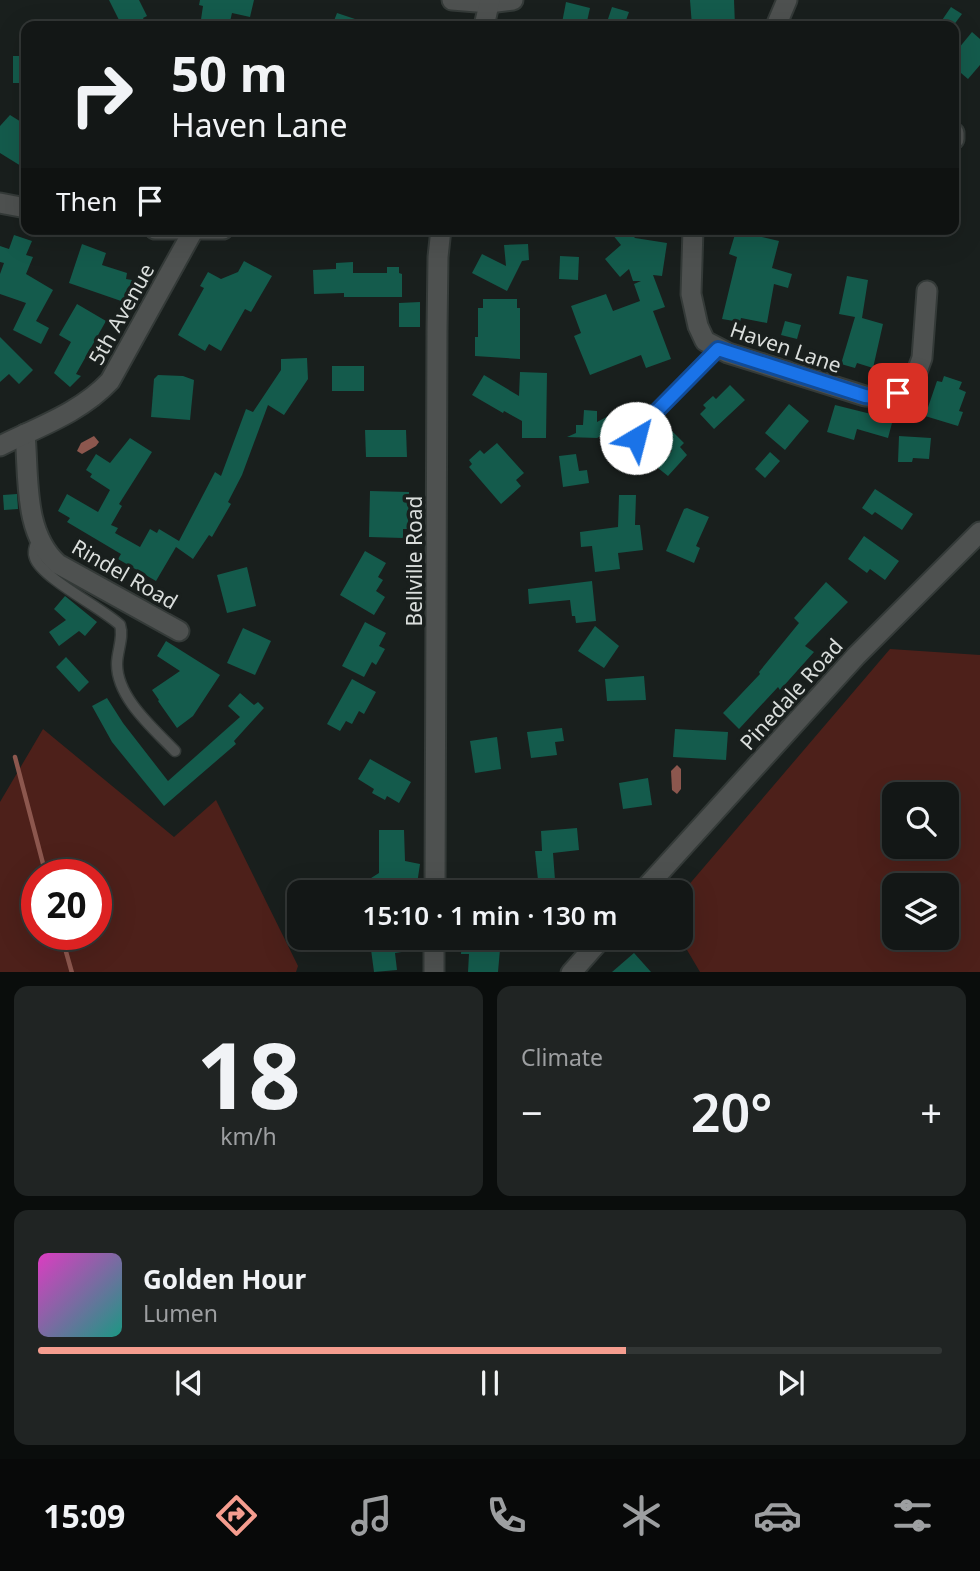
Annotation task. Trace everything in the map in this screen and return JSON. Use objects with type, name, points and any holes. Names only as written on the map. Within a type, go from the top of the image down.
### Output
[{"type":"street","points":[[452,0],[513,0]]},
{"type":"street","points":[[780,21],[787,0]]},
{"type":"street","points":[[485,21],[489,1]]},
{"type":"street","points":[[0,203],[21,207]]},
{"type":"street","name":"5th Avenue","points":[[0,446],[76,409],[110,381],[191,235]]},
{"type":"street","name":"Bellville Road","points":[[435,880],[437,330],[440,235]]},
{"type":"street","name":"Haven Lane","points":[[693,235],[690,281],[701,336],[718,349],[853,393],[876,398],[890,397],[904,389],[922,358],[927,291]]},
{"type":"street","name":"Rindel Road","points":[[25,434],[32,516],[38,537],[49,556],[58,564],[179,631]]},
{"type":"street","name":"Pinedale Road","points":[[653,880],[856,656],[980,532]]},
{"type":"street","points":[[434,950],[434,972]]},
{"type":"street","points":[[571,972],[591,950]]},
{"type":"lane","points":[[636,438],[641,427],[718,349]]},
{"type":"lane","points":[[38,537],[33,553],[44,571],[120,625],[122,631],[117,666],[124,688],[136,708],[175,751]]},
{"type":"shaded area","points":[[94,436],[99,442],[96,446],[82,454],[77,451],[81,443]]},
{"type":"shaded area","points":[[890,649],[980,655],[980,972],[700,972],[687,950],[693,950],[693,880]]},
{"type":"shaded area","points":[[43,729],[174,837],[216,800],[287,944],[287,950],[290,950],[298,966],[296,972],[0,972],[0,802]]},
{"type":"shaded area","points":[[677,765],[681,769],[681,789],[677,794],[672,790],[671,771]]},
{"type":"building","points":[[109,0],[139,0],[147,16],[143,18],[144,21],[120,21]]},
{"type":"building","points":[[200,0],[254,0],[250,17],[232,13],[230,21],[201,21],[203,6],[199,5]]},
{"type":"building","points":[[690,0],[734,0],[735,21],[692,21]]},
{"type":"building","points":[[566,2],[590,8],[587,21],[562,21]]},
{"type":"building","points":[[612,7],[629,12],[626,21],[607,21]]},
{"type":"building","points":[[951,7],[962,14],[957,21],[941,21]]},
{"type":"building","points":[[337,13],[361,21],[334,21]]},
{"type":"building","points":[[972,32],[980,39],[980,65],[968,79],[959,71],[959,48]]},
{"type":"building","points":[[13,56],[21,56],[21,83],[13,83]]},
{"type":"building","points":[[10,115],[21,122],[21,166],[0,153],[0,126]]},
{"type":"building","points":[[14,235],[32,241],[26,255],[33,257],[26,274],[53,290],[36,321],[49,328],[41,344],[13,330],[26,303],[0,294],[0,274],[4,263],[0,262],[0,246],[9,249]]},
{"type":"building","points":[[613,235],[632,235],[635,238],[667,243],[662,276],[653,275],[665,307],[653,311],[671,359],[646,368],[641,355],[590,375],[574,336],[581,333],[571,306],[606,294],[613,311],[640,301],[634,284],[641,281],[633,281],[629,269],[620,277],[605,259],[621,245]]},
{"type":"building","points":[[735,235],[753,235],[779,241],[772,268],[792,274],[788,288],[774,284],[767,323],[741,318],[740,322],[722,319],[737,257],[729,254]]},
{"type":"building","points":[[82,244],[106,253],[102,265],[127,273],[126,279],[132,280],[124,302],[69,283]]},
{"type":"building","points":[[528,244],[529,260],[522,261],[507,291],[472,273],[482,254],[506,266],[504,245]]},
{"type":"building","points":[[560,256],[579,257],[578,280],[559,279]]},
{"type":"building","points":[[244,261],[272,276],[251,312],[245,309],[221,351],[209,344],[205,351],[178,335],[204,288],[200,286],[208,272],[221,279],[238,272]]},
{"type":"building","points":[[353,262],[353,273],[387,273],[387,267],[399,267],[399,273],[402,274],[402,297],[314,294],[313,270],[336,269],[336,263]]},
{"type":"building","points":[[847,276],[868,280],[862,318],[883,324],[873,368],[857,363],[855,368],[841,364],[855,317],[839,314]]},
{"type":"building","points":[[483,299],[517,299],[517,308],[520,308],[520,359],[475,356],[478,308],[483,308]]},
{"type":"building","points":[[420,302],[420,327],[399,327],[399,303]]},
{"type":"building","points":[[77,304],[106,321],[76,374],[81,376],[70,387],[54,373],[71,342],[59,335]]},
{"type":"building","points":[[785,321],[801,325],[797,339],[781,335]]},
{"type":"building","points":[[0,337],[33,370],[19,384],[9,374],[0,382]]},
{"type":"building","points":[[307,358],[308,379],[284,415],[268,405],[242,475],[228,502],[231,504],[212,537],[209,535],[193,559],[176,547],[156,581],[118,559],[121,554],[67,522],[70,518],[58,511],[67,494],[98,512],[110,490],[90,477],[92,474],[86,470],[96,454],[110,463],[130,438],[152,452],[119,504],[122,506],[111,525],[118,528],[115,533],[140,547],[150,529],[157,533],[159,529],[179,541],[215,472],[221,476],[246,409],[253,412],[281,370],[281,359]]},
{"type":"building","points":[[332,366],[364,366],[364,391],[332,391]]},
{"type":"building","points":[[520,372],[547,373],[546,438],[522,438],[522,421],[472,395],[484,375],[519,396]]},
{"type":"building","points":[[158,375],[183,376],[194,380],[190,420],[151,417],[154,379]]},
{"type":"building","points":[[944,376],[962,382],[959,389],[966,392],[959,411],[963,412],[958,426],[925,416],[937,381],[942,382]]},
{"type":"building","points":[[730,385],[745,400],[714,429],[700,414],[706,408],[703,405],[713,396],[716,399]]},
{"type":"building","points":[[789,404],[809,421],[785,450],[765,433]]},
{"type":"building","points":[[835,405],[871,414],[892,423],[888,438],[857,429],[854,440],[827,432]]},
{"type":"building","points":[[624,408],[630,420],[597,438],[567,437],[576,433],[576,425],[583,425],[584,410],[597,411],[597,422]]},
{"type":"building","points":[[669,428],[684,443],[680,447],[687,455],[668,476],[658,468],[672,451],[659,437]]},
{"type":"building","points":[[365,430],[406,430],[407,457],[366,457]]},
{"type":"building","points":[[899,436],[931,438],[929,459],[913,458],[912,462],[898,462]]},
{"type":"building","points":[[497,443],[524,473],[516,480],[521,486],[501,504],[469,467],[472,464],[469,460],[480,450],[484,454]]},
{"type":"building","points":[[770,452],[780,461],[765,478],[755,469]]},
{"type":"building","points":[[576,454],[579,471],[587,470],[589,483],[563,487],[559,456]]},
{"type":"building","points":[[875,489],[913,514],[902,530],[875,512],[872,515],[862,508]]},
{"type":"building","points":[[370,491],[409,492],[408,529],[403,529],[403,538],[369,537]]},
{"type":"building","points":[[17,494],[18,509],[4,510],[3,495]]},
{"type":"building","points":[[619,495],[636,495],[635,525],[640,525],[643,550],[618,553],[620,569],[595,572],[592,546],[581,547],[580,532],[618,527]]},
{"type":"building","points":[[684,509],[709,517],[696,546],[700,548],[694,563],[666,551]]},
{"type":"building","points":[[864,536],[899,561],[885,580],[870,569],[867,573],[848,559]]},
{"type":"building","points":[[365,551],[386,563],[378,577],[383,580],[376,591],[385,597],[374,615],[340,595]]},
{"type":"building","points":[[247,567],[256,606],[227,613],[217,575]]},
{"type":"building","points":[[592,581],[596,621],[576,623],[575,616],[572,616],[570,600],[529,604],[528,589]]},
{"type":"building","points":[[826,582],[848,602],[805,646],[814,652],[780,690],[778,687],[739,729],[723,713],[760,674],[799,623],[794,618]]},
{"type":"building","points":[[65,596],[97,622],[85,636],[79,631],[59,646],[49,632],[66,620],[54,609]]},
{"type":"building","points":[[365,622],[386,633],[379,646],[385,649],[376,665],[372,662],[364,677],[342,666]]},
{"type":"building","points":[[595,626],[619,646],[604,668],[578,651]]},
{"type":"building","points":[[243,628],[271,641],[255,675],[227,663]]},
{"type":"building","points":[[166,641],[220,675],[193,716],[177,728],[152,690],[180,671],[157,656]]},
{"type":"building","points":[[66,657],[89,682],[79,692],[56,667]]},
{"type":"building","points":[[644,676],[646,700],[607,701],[605,679]]},
{"type":"building","points":[[352,679],[376,692],[364,714],[359,711],[352,724],[346,721],[340,731],[327,724]]},
{"type":"building","points":[[240,693],[254,705],[258,702],[264,708],[234,741],[236,744],[164,806],[112,742],[92,706],[107,698],[168,781],[240,717],[228,706]]},
{"type":"building","points":[[562,728],[564,741],[555,742],[557,755],[531,758],[527,732]]},
{"type":"building","points":[[675,729],[728,732],[726,760],[673,757]]},
{"type":"building","points":[[497,737],[501,769],[475,773],[470,741]]},
{"type":"building","points":[[370,759],[411,782],[399,803],[387,796],[385,800],[372,793],[374,789],[358,779]]},
{"type":"building","points":[[648,778],[652,805],[623,809],[619,783]]},
{"type":"building","points":[[577,828],[579,850],[553,853],[555,880],[538,880],[535,851],[542,851],[541,831]]},
{"type":"building","points":[[379,830],[404,830],[405,861],[420,864],[418,880],[368,880],[379,873]]},
{"type":"building","points":[[371,950],[415,950],[395,953],[397,970],[374,972]]},
{"type":"building","points":[[461,950],[500,950],[498,972],[468,972],[469,954],[461,954]]},
{"type":"building","points":[[634,953],[651,972],[612,972]]},
{"type":"waterway","points":[[15,757],[42,859]]},
{"type":"waterway","points":[[66,950],[72,972]]},
{"type":"route","points":[[636,438],[641,427],[718,349],[865,396],[883,398],[898,393]]}]
